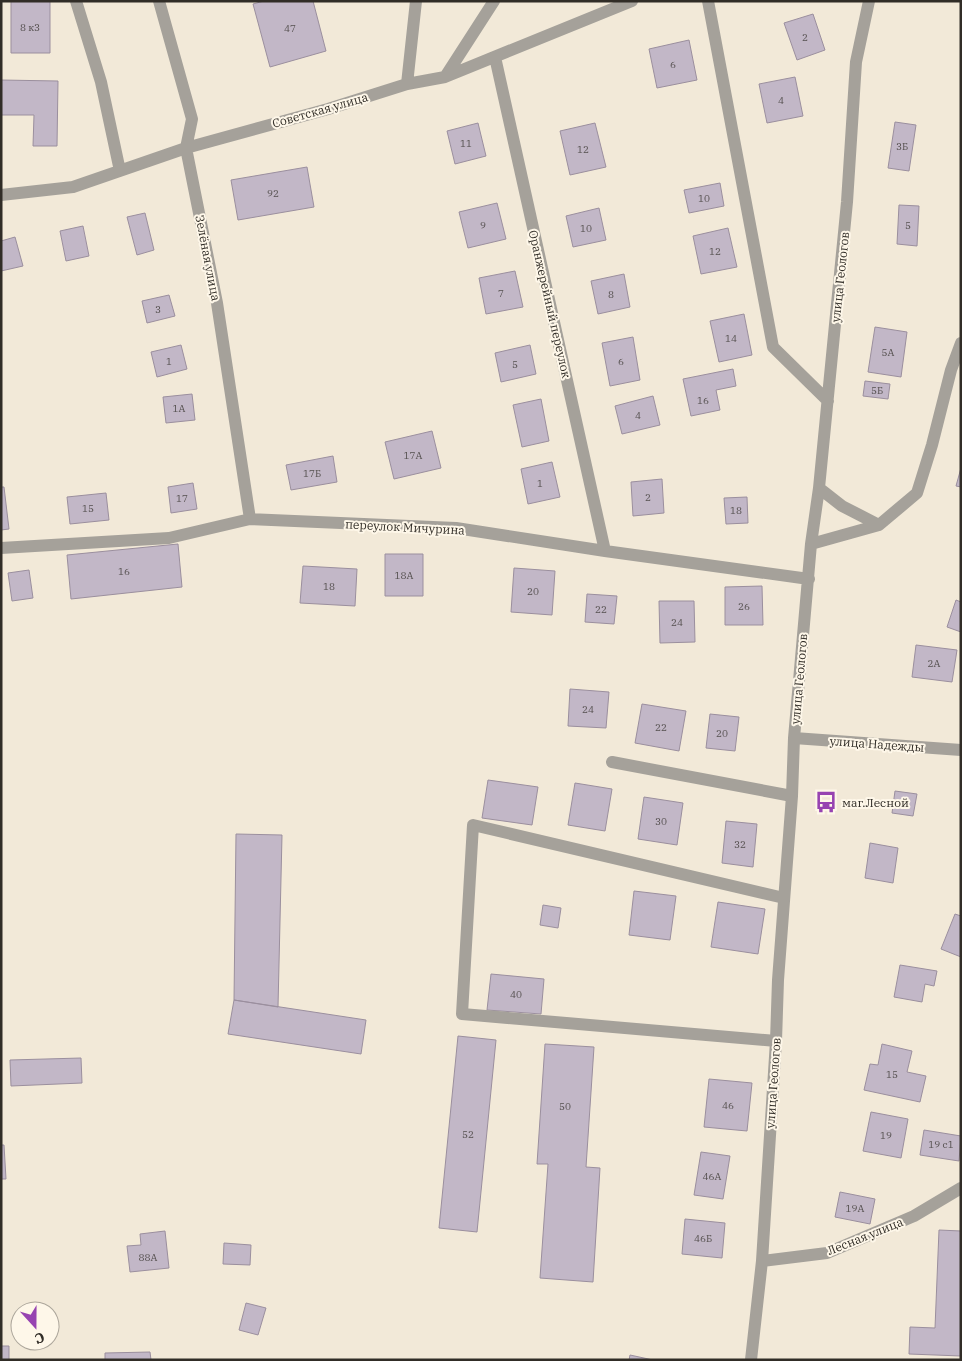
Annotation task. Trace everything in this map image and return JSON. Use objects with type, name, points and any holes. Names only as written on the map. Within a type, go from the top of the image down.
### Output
[{"type":"street","points":[[76,1],[101,82],[120,171]]},
{"type":"street","name":"Зелёная улица","points":[[159,1],[192,119],[186,148],[217,303],[250,519]]},
{"type":"street","points":[[407,84],[416,1]]},
{"type":"street","points":[[445,77],[494,1]]},
{"type":"street","name":"Советская улица","points":[[1,195],[73,187],[186,148],[407,84],[445,77],[632,1]]},
{"type":"street","points":[[708,1],[774,347],[828,401]]},
{"type":"street","name":"улица Геологов","points":[[751,1360],[762,1261],[778,980],[792,796],[794,738],[811,544],[819,488],[847,202],[856,62],[869,1]]},
{"type":"street","name":"Оранжерейный переулок","points":[[495,57],[605,551]]},
{"type":"street","points":[[811,544],[879,525],[917,493],[932,445],[951,370],[961,343]]},
{"type":"street","points":[[819,488],[842,506],[879,525]]},
{"type":"street","name":"переулок Мичурина","points":[[1,548],[169,538],[250,519],[456,528],[808,579]]},
{"type":"street","name":"улица Надежды","points":[[794,738],[961,750]]},
{"type":"street","points":[[612,762],[792,796]]},
{"type":"street","points":[[776,1041],[462,1014],[473,825],[784,898]]},
{"type":"street","name":"Лесная улица","points":[[762,1261],[827,1253],[914,1216],[961,1188]]},
{"type":"building","points":[[11,1],[50,1],[50,53],[11,53]]},
{"type":"building","points":[[264,1],[313,1],[326,51],[270,67],[253,4]]},
{"type":"building","points":[[813,14],[825,50],[797,60],[784,23]]},
{"type":"building","points":[[689,40],[697,80],[657,88],[649,49]]},
{"type":"building","points":[[795,77],[803,116],[767,123],[759,84]]},
{"type":"building","points":[[1,80],[58,81],[57,146],[33,146],[34,115],[1,115]]},
{"type":"building","points":[[895,122],[916,125],[909,171],[888,168]]},
{"type":"building","points":[[478,123],[486,156],[455,164],[447,131]]},
{"type":"building","points":[[595,123],[606,167],[570,175],[560,131]]},
{"type":"building","points":[[307,167],[314,207],[238,220],[231,180]]},
{"type":"building","points":[[720,183],[724,206],[689,213],[684,190]]},
{"type":"building","points":[[497,203],[506,239],[468,248],[459,212]]},
{"type":"building","points":[[899,205],[919,206],[917,246],[897,244]]},
{"type":"building","points":[[599,208],[606,240],[573,247],[566,216]]},
{"type":"building","points":[[145,213],[154,250],[137,255],[127,217]]},
{"type":"building","points":[[83,226],[89,256],[66,261],[60,231]]},
{"type":"building","points":[[728,228],[737,267],[701,274],[693,236]]},
{"type":"building","points":[[15,237],[23,266],[1,271],[1,241]]},
{"type":"building","points":[[515,271],[523,307],[486,314],[479,278]]},
{"type":"building","points":[[624,274],[630,307],[598,314],[591,281]]},
{"type":"building","points":[[169,295],[175,316],[147,323],[142,301]]},
{"type":"building","points":[[744,314],[752,355],[719,362],[710,321]]},
{"type":"building","points":[[875,327],[907,332],[901,377],[868,372]]},
{"type":"building","points":[[633,337],[640,380],[610,386],[602,343]]},
{"type":"building","points":[[181,345],[187,369],[157,377],[151,352]]},
{"type":"building","points":[[530,345],[536,374],[501,382],[495,353]]},
{"type":"building","points":[[733,369],[736,386],[716,390],[720,410],[691,416],[683,379]]},
{"type":"building","points":[[865,381],[890,384],[888,399],[863,396]]},
{"type":"building","points":[[192,394],[195,420],[166,423],[163,397]]},
{"type":"building","points":[[653,396],[660,425],[622,434],[615,406]]},
{"type":"building","points":[[541,399],[549,441],[522,447],[513,405]]},
{"type":"building","points":[[432,431],[441,468],[394,479],[385,442]]},
{"type":"building","points":[[333,456],[337,482],[291,490],[286,465]]},
{"type":"building","points":[[552,462],[560,497],[528,504],[521,469]]},
{"type":"building","points":[[961,468],[961,487],[956,486]]},
{"type":"building","points":[[662,479],[664,513],[633,516],[631,482]]},
{"type":"building","points":[[193,483],[197,509],[171,513],[168,487]]},
{"type":"building","points":[[1,487],[4,487],[9,529],[1,530]]},
{"type":"building","points":[[106,493],[109,520],[70,524],[67,497]]},
{"type":"building","points":[[747,497],[748,523],[726,524],[724,498]]},
{"type":"building","points":[[178,544],[182,587],[71,599],[67,555]]},
{"type":"building","points":[[385,554],[423,554],[423,596],[385,596]]},
{"type":"building","points":[[303,566],[357,569],[355,606],[300,603]]},
{"type":"building","points":[[514,568],[555,571],[552,615],[511,612]]},
{"type":"building","points":[[29,570],[33,598],[12,601],[8,573]]},
{"type":"building","points":[[762,586],[763,625],[725,625],[725,587]]},
{"type":"building","points":[[587,594],[617,596],[614,624],[585,622]]},
{"type":"building","points":[[956,600],[961,602],[961,632],[947,627]]},
{"type":"building","points":[[659,601],[694,601],[695,642],[660,643]]},
{"type":"building","points":[[916,645],[957,650],[952,682],[912,677]]},
{"type":"building","points":[[570,689],[609,692],[606,728],[568,726]]},
{"type":"building","points":[[642,704],[686,711],[679,751],[635,743]]},
{"type":"building","points":[[710,714],[739,717],[735,751],[706,748]]},
{"type":"building","points":[[488,780],[538,787],[532,825],[482,818]]},
{"type":"building","points":[[575,783],[612,789],[605,831],[568,825]]},
{"type":"building","points":[[895,791],[917,794],[913,816],[892,813]]},
{"type":"building","points":[[644,797],[683,803],[677,845],[638,839]]},
{"type":"building","points":[[726,821],[757,824],[753,867],[722,863]]},
{"type":"building","points":[[236,834],[282,835],[278,1007],[234,1000]]},
{"type":"building","points":[[870,843],[898,848],[893,883],[865,878]]},
{"type":"building","points":[[634,891],[676,896],[670,940],[629,935]]},
{"type":"building","points":[[718,902],[765,909],[758,954],[711,947]]},
{"type":"building","points":[[543,905],[561,908],[558,928],[540,925]]},
{"type":"building","points":[[955,914],[961,916],[961,957],[941,949]]},
{"type":"building","points":[[900,965],[937,971],[934,986],[925,984],[922,1002],[894,997]]},
{"type":"building","points":[[491,974],[544,979],[541,1014],[487,1010]]},
{"type":"building","points":[[234,1000],[366,1020],[361,1054],[228,1034]]},
{"type":"building","points":[[458,1036],[496,1040],[477,1232],[439,1228]]},
{"type":"building","points":[[545,1044],[594,1047],[586,1167],[600,1168],[593,1282],[540,1278],[548,1164],[537,1164]]},
{"type":"building","points":[[882,1044],[912,1051],[907,1072],[926,1076],[920,1102],[864,1090],[870,1064],[878,1065]]},
{"type":"building","points":[[81,1058],[82,1083],[11,1086],[10,1060]]},
{"type":"building","points":[[709,1079],[752,1083],[747,1131],[704,1127]]},
{"type":"building","points":[[871,1112],[908,1119],[901,1158],[863,1151]]},
{"type":"building","points":[[924,1130],[961,1136],[959,1161],[920,1155]]},
{"type":"building","points":[[1,1145],[4,1145],[6,1179],[1,1179]]},
{"type":"building","points":[[701,1152],[730,1156],[723,1199],[694,1195]]},
{"type":"building","points":[[840,1192],[875,1199],[870,1224],[835,1217]]},
{"type":"building","points":[[685,1219],[725,1223],[722,1258],[682,1254]]},
{"type":"building","points":[[939,1230],[961,1231],[961,1356],[909,1354],[910,1327],[935,1328]]},
{"type":"building","points":[[165,1231],[169,1268],[130,1272],[127,1246],[141,1245],[140,1234]]},
{"type":"building","points":[[224,1243],[251,1245],[250,1265],[223,1264]]},
{"type":"building","points":[[246,1303],[266,1308],[258,1335],[239,1330]]},
{"type":"building","points":[[1,1346],[9,1346],[9,1360],[1,1360]]},
{"type":"building","points":[[150,1352],[151,1360],[105,1360],[105,1353]]},
{"type":"building","points":[[630,1355],[653,1360],[629,1360]]},
{"type":"place","name":"маг.Лесной","points":[[826,802]]}]
